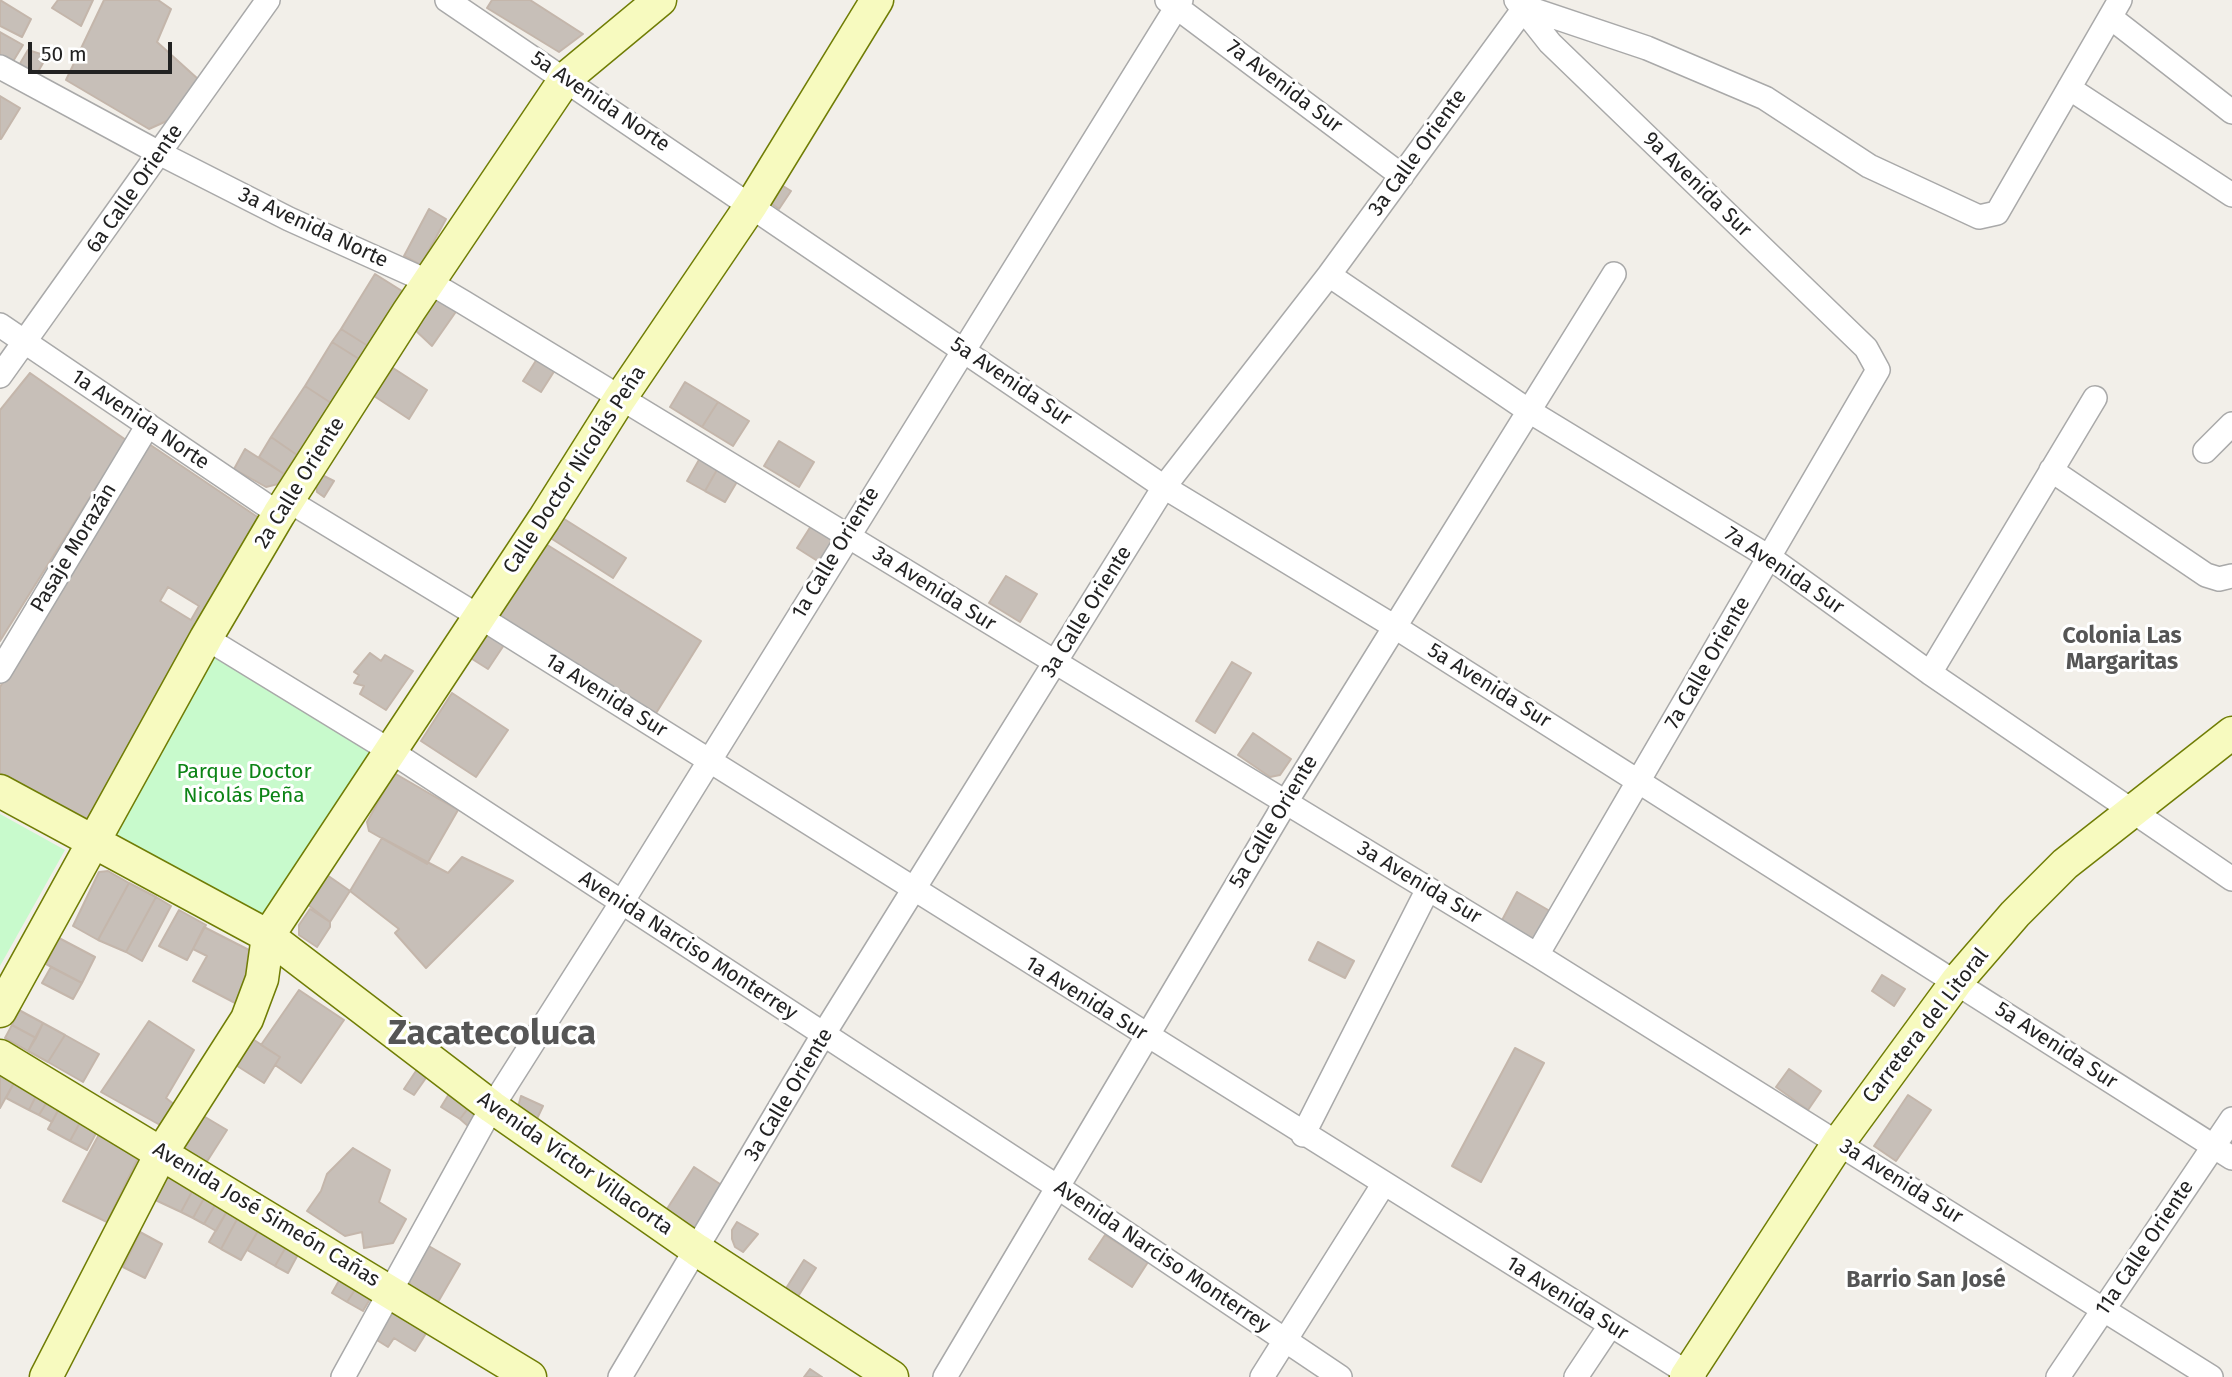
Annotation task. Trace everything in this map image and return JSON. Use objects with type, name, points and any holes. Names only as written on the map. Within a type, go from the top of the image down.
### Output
[{"type":"main road","name":"2a Calle Oriente","points":[[0,1011],[92,840],[206,638],[284,508],[429,282],[566,78],[660,0]]},
{"type":"main road","name":"Calle Doctor Nicolás Peña","points":[[268,936],[389,750],[480,617],[619,400],[752,204],[877,0]]},
{"type":"main road","name":"Carretera del Litoral","points":[[1689,1376],[1839,1142],[1957,981],[2015,914],[2065,864],[2232,733]]},
{"type":"main road","name":"Avenida Víctor Villacorta","points":[[0,791],[268,936],[492,1107],[697,1250],[892,1377]]},
{"type":"main road","points":[[46,1377],[162,1152],[247,1019],[262,979],[268,936]]},
{"type":"main road","name":"Avenida José Simeón Cañas","points":[[0,1055],[530,1377]]},
{"type":"street","name":"6a Calle Oriente","points":[[0,376],[268,0]]},
{"type":"street","name":"5a Avenida Norte","points":[[447,0],[752,204]]},
{"type":"street","name":"7a Avenida Sur","points":[[1175,2],[1402,176]]},
{"type":"street","name":"1a Calle Oriente","points":[[343,1377],[492,1107],[709,763],[1175,2]]},
{"type":"street","name":"3a Calle Oriente","points":[[620,1377],[823,1035],[915,892],[1164,487],[1329,275],[1402,176],[1520,4]]},
{"type":"street","points":[[1520,4],[1647,48],[1765,98],[1869,166],[1979,217],[1997,213],[2115,8],[2232,112]]},
{"type":"street","name":"9a Avenida Sur","points":[[1520,4],[1550,43],[1866,348],[1878,370]]},
{"type":"street","name":"3a Avenida Norte","points":[[0,67],[160,154],[289,219],[429,282],[619,400]]},
{"type":"street","points":[[2069,89],[2232,195]]},
{"type":"street","name":"5a Avenida Sur","points":[[752,204],[1164,487],[1395,627],[1640,781],[1957,981],[2222,1153]]},
{"type":"street","name":"5a Calle Oriente","points":[[945,1377],[1059,1188],[1144,1035],[1614,274]]},
{"type":"street","name":"7a Avenida Sur","points":[[1329,275],[1529,411],[1769,557],[1930,673],[2232,879]]},
{"type":"street","name":"1a Avenida Norte","points":[[0,326],[148,425],[284,508],[480,617]]},
{"type":"street","name":"7a Calle Oriente","points":[[1537,955],[1878,370]]},
{"type":"street","points":[[1930,673],[2095,398]]},
{"type":"street","name":"3a Avenida Sur","points":[[619,400],[1537,955],[2211,1377]]},
{"type":"street","name":"Pasaje Morazán","points":[[0,671],[148,425]]},
{"type":"street","points":[[2205,451],[2232,425]]},
{"type":"street","points":[[2051,470],[2206,575],[2219,579],[2232,576]]},
{"type":"street","name":"1a Avenida Sur","points":[[480,617],[1689,1376]]},
{"type":"street","name":"Avenida Narciso Monterrey","points":[[206,638],[389,750],[1059,1188],[1340,1377]]},
{"type":"street","points":[[1303,1135],[1428,889]]},
{"type":"street","name":"11a Calle Oriente","points":[[2058,1377],[2103,1310],[2222,1153],[2232,1119]]},
{"type":"street","points":[[1262,1377],[1384,1185]]},
{"type":"street","points":[[1576,1377],[1610,1326]]},
{"type":"green space","name":"Parque Doctor Nicolás Peña","points":[[213,656],[374,755],[264,919],[112,834]]},
{"type":"green space","points":[[0,814],[65,850],[0,966]]},
{"type":"building","points":[[0,0],[31,19],[22,37],[0,26]]},
{"type":"building","points":[[58,0],[93,0],[81,26],[52,8]]},
{"type":"building","points":[[104,0],[158,0],[171,9],[157,42],[198,79],[169,120],[149,129],[66,80]]},
{"type":"building","points":[[492,0],[530,0],[583,34],[559,52],[487,8]]},
{"type":"building","points":[[0,32],[23,45],[12,63],[0,57]]},
{"type":"building","points":[[28,50],[47,56],[35,77],[18,67]]},
{"type":"building","points":[[0,96],[20,108],[1,139],[0,139]]},
{"type":"building","points":[[775,181],[791,191],[779,209],[768,201]]},
{"type":"building","points":[[429,209],[446,219],[421,265],[404,256]]},
{"type":"building","points":[[375,274],[402,291],[368,346],[341,329]]},
{"type":"building","points":[[436,297],[462,303],[432,346],[413,328]]},
{"type":"building","points":[[341,329],[368,346],[359,359],[332,342]]},
{"type":"building","points":[[332,342],[359,359],[331,403],[305,386]]},
{"type":"building","points":[[537,359],[555,370],[541,392],[523,381]]},
{"type":"building","points":[[393,368],[427,390],[409,419],[374,396]]},
{"type":"building","points":[[30,373],[126,440],[0,641],[0,410]]},
{"type":"building","points":[[685,382],[718,402],[702,427],[670,407]]},
{"type":"building","points":[[305,386],[331,403],[297,455],[271,437]]},
{"type":"building","points":[[718,402],[749,421],[733,446],[702,427]]},
{"type":"building","points":[[271,437],[297,455],[284,474],[259,457]]},
{"type":"building","points":[[779,441],[814,462],[799,487],[764,466]]},
{"type":"building","points":[[149,444],[262,520],[88,821],[0,775],[0,687]]},
{"type":"building","points":[[245,449],[284,474],[278,484],[266,487],[234,469]]},
{"type":"building","points":[[700,458],[718,468],[705,491],[687,481]]},
{"type":"building","points":[[718,468],[738,480],[725,502],[705,491]]},
{"type":"building","points":[[322,475],[334,481],[324,497],[317,492],[316,484]]},
{"type":"building","points":[[561,517],[626,558],[613,578],[549,537]]},
{"type":"building","points":[[811,526],[841,544],[827,567],[797,548]]},
{"type":"building","points":[[541,541],[701,641],[653,718],[494,618]]},
{"type":"building","points":[[1006,576],[1037,594],[1020,622],[989,603]]},
{"type":"building","points":[[168,587],[199,606],[191,620],[160,601]]},
{"type":"building","points":[[492,636],[504,645],[488,669],[469,657],[483,637]]},
{"type":"building","points":[[370,653],[381,661],[385,655],[413,671],[386,710],[360,694],[364,686],[354,683],[359,675],[354,672]]},
{"type":"building","points":[[1232,662],[1251,673],[1215,733],[1196,721]]},
{"type":"building","points":[[452,693],[508,730],[476,777],[421,741]]},
{"type":"building","points":[[1253,733],[1291,759],[1280,775],[1270,777],[1238,755]]},
{"type":"building","points":[[394,773],[458,810],[427,864],[369,831],[367,822]]},
{"type":"building","points":[[382,838],[448,873],[462,857],[513,881],[426,968],[395,933],[399,929],[350,891]]},
{"type":"building","points":[[108,871],[129,883],[98,940],[73,926],[99,872]]},
{"type":"building","points":[[327,875],[350,891],[330,922],[307,904]]},
{"type":"building","points":[[129,883],[156,897],[126,952],[98,940]]},
{"type":"building","points":[[1517,892],[1555,914],[1538,945],[1500,924]]},
{"type":"building","points":[[156,897],[171,906],[142,961],[126,952]]},
{"type":"building","points":[[310,909],[330,922],[330,927],[317,947],[299,935],[299,925]]},
{"type":"building","points":[[179,910],[206,925],[187,960],[159,946]]},
{"type":"building","points":[[204,927],[249,950],[243,994],[237,1004],[193,981],[207,956],[193,949]]},
{"type":"building","points":[[59,938],[95,957],[82,983],[46,964]]},
{"type":"building","points":[[1318,942],[1354,961],[1345,978],[1309,960]]},
{"type":"building","points":[[51,967],[82,983],[73,999],[42,983]]},
{"type":"building","points":[[1882,975],[1905,989],[1894,1006],[1872,991]]},
{"type":"building","points":[[299,990],[344,1020],[301,1083],[275,1065],[280,1057],[261,1045]]},
{"type":"building","points":[[19,1010],[43,1023],[36,1038],[12,1025]]},
{"type":"building","points":[[149,1021],[194,1050],[166,1098],[175,1105],[160,1125],[101,1092]]},
{"type":"building","points":[[43,1023],[65,1035],[48,1062],[28,1051]]},
{"type":"building","points":[[12,1025],[36,1038],[28,1051],[5,1038]]},
{"type":"building","points":[[65,1035],[99,1054],[83,1082],[48,1062]]},
{"type":"building","points":[[248,1036],[280,1057],[264,1083],[231,1062]]},
{"type":"building","points":[[1515,1048],[1544,1063],[1481,1182],[1452,1166]]},
{"type":"building","points":[[418,1068],[428,1075],[414,1095],[404,1089]]},
{"type":"building","points":[[1789,1069],[1821,1091],[1808,1110],[1776,1087]]},
{"type":"building","points":[[0,1070],[16,1079],[0,1108]]},
{"type":"building","points":[[16,1079],[39,1090],[29,1110],[6,1098]]},
{"type":"building","points":[[39,1090],[50,1097],[39,1115],[29,1110]]},
{"type":"building","points":[[449,1094],[469,1107],[460,1119],[441,1107]]},
{"type":"building","points":[[1908,1095],[1931,1110],[1896,1161],[1874,1146]]},
{"type":"building","points":[[521,1096],[543,1106],[534,1125],[518,1107]]},
{"type":"building","points":[[50,1097],[62,1103],[52,1122],[39,1115]]},
{"type":"building","points":[[62,1103],[84,1115],[70,1141],[48,1129]]},
{"type":"building","points":[[469,1107],[475,1114],[468,1126],[460,1119]]},
{"type":"building","points":[[200,1114],[227,1130],[206,1163],[180,1147]]},
{"type":"building","points":[[84,1115],[101,1124],[87,1150],[70,1141]]},
{"type":"building","points":[[102,1129],[142,1150],[107,1222],[63,1201]]},
{"type":"building","points":[[353,1148],[390,1170],[379,1202],[406,1219],[393,1243],[364,1248],[362,1232],[345,1236],[307,1211],[321,1191],[327,1174]]},
{"type":"building","points":[[694,1167],[723,1186],[695,1230],[665,1212]]},
{"type":"building","points":[[165,1172],[195,1186],[181,1212],[151,1198]]},
{"type":"building","points":[[195,1186],[207,1193],[193,1218],[181,1212]]},
{"type":"building","points":[[207,1193],[218,1200],[204,1224],[193,1218]]},
{"type":"building","points":[[218,1200],[230,1206],[216,1231],[204,1224]]},
{"type":"building","points":[[230,1206],[241,1212],[221,1249],[209,1242]]},
{"type":"building","points":[[241,1212],[262,1224],[241,1260],[221,1249]]},
{"type":"building","points":[[737,1222],[758,1234],[743,1252],[735,1247],[732,1239],[732,1230]]},
{"type":"building","points":[[262,1224],[290,1240],[275,1266],[247,1250]]},
{"type":"building","points":[[140,1232],[162,1244],[145,1278],[123,1267]]},
{"type":"building","points":[[1105,1235],[1148,1262],[1132,1287],[1089,1259]]},
{"type":"building","points":[[290,1240],[302,1247],[288,1273],[275,1266]]},
{"type":"building","points":[[427,1245],[460,1264],[438,1302],[411,1286],[408,1276]]},
{"type":"building","points":[[804,1260],[816,1268],[797,1298],[785,1290]]},
{"type":"building","points":[[344,1272],[360,1282],[347,1302],[332,1293]]},
{"type":"building","points":[[360,1282],[373,1294],[363,1311],[347,1302]]},
{"type":"building","points":[[392,1304],[430,1327],[415,1351],[394,1338],[388,1347],[372,1337]]},
{"type":"building","points":[[810,1369],[822,1377],[804,1377]]},
{"type":"district","name":"Colonia Las Margaritas","points":[[2122,650]]},
{"type":"district","name":"Zacatecoluca","points":[[492,1034]]},
{"type":"district","name":"Barrio San José","points":[[1926,1281]]}]
